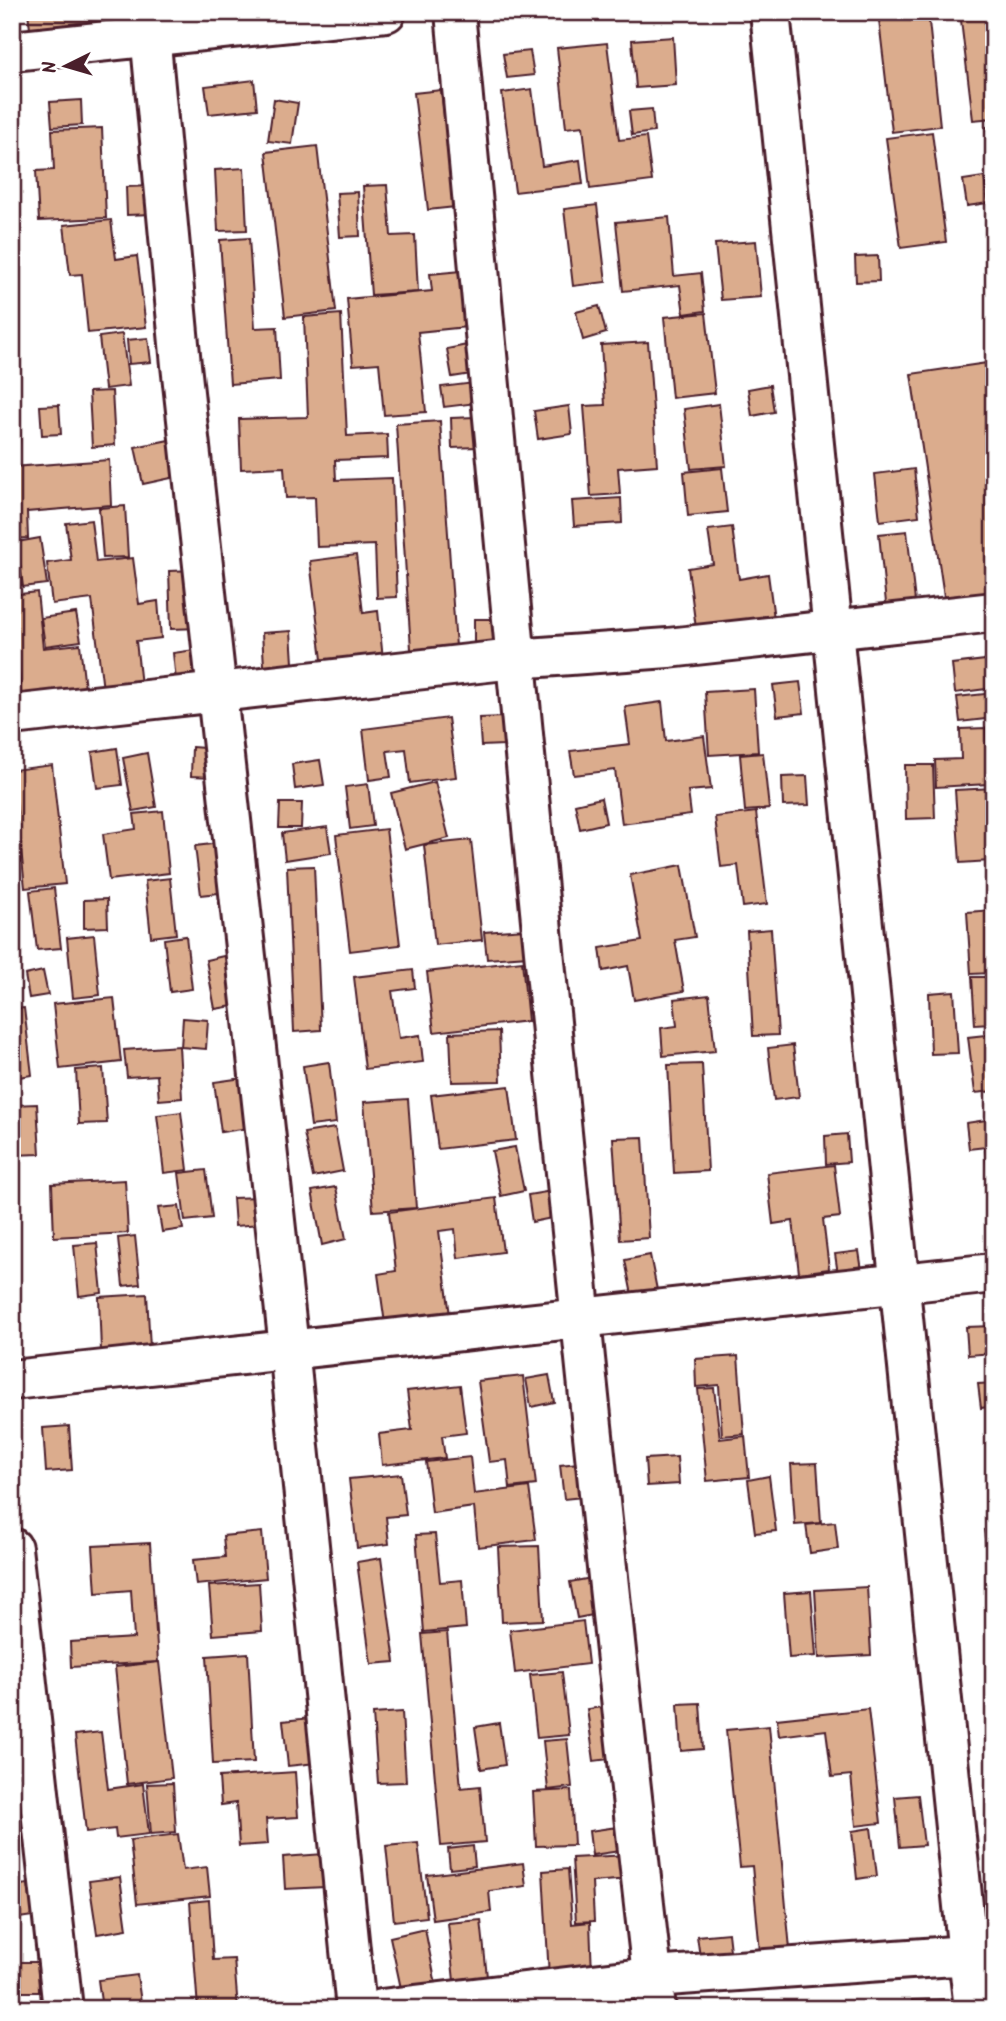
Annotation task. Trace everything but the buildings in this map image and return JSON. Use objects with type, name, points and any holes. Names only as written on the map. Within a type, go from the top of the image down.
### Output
[{"type":"street","points":[[12,51],[149,24],[386,12]]},
{"type":"street","points":[[454,12],[514,659],[616,1654],[654,1993]]},
{"type":"street","points":[[771,12],[830,629],[981,1954],[974,2009]]},
{"type":"street","points":[[149,24],[181,365],[289,1348],[356,2009]]},
{"type":"street","points":[[12,715],[217,690],[514,659],[668,648],[994,612]]},
{"type":"street","points":[[12,1380],[994,1273]]},
{"type":"street","points":[[12,1548],[63,2009]]},
{"type":"street","points":[[381,2009],[654,1993],[981,1954]]}]
